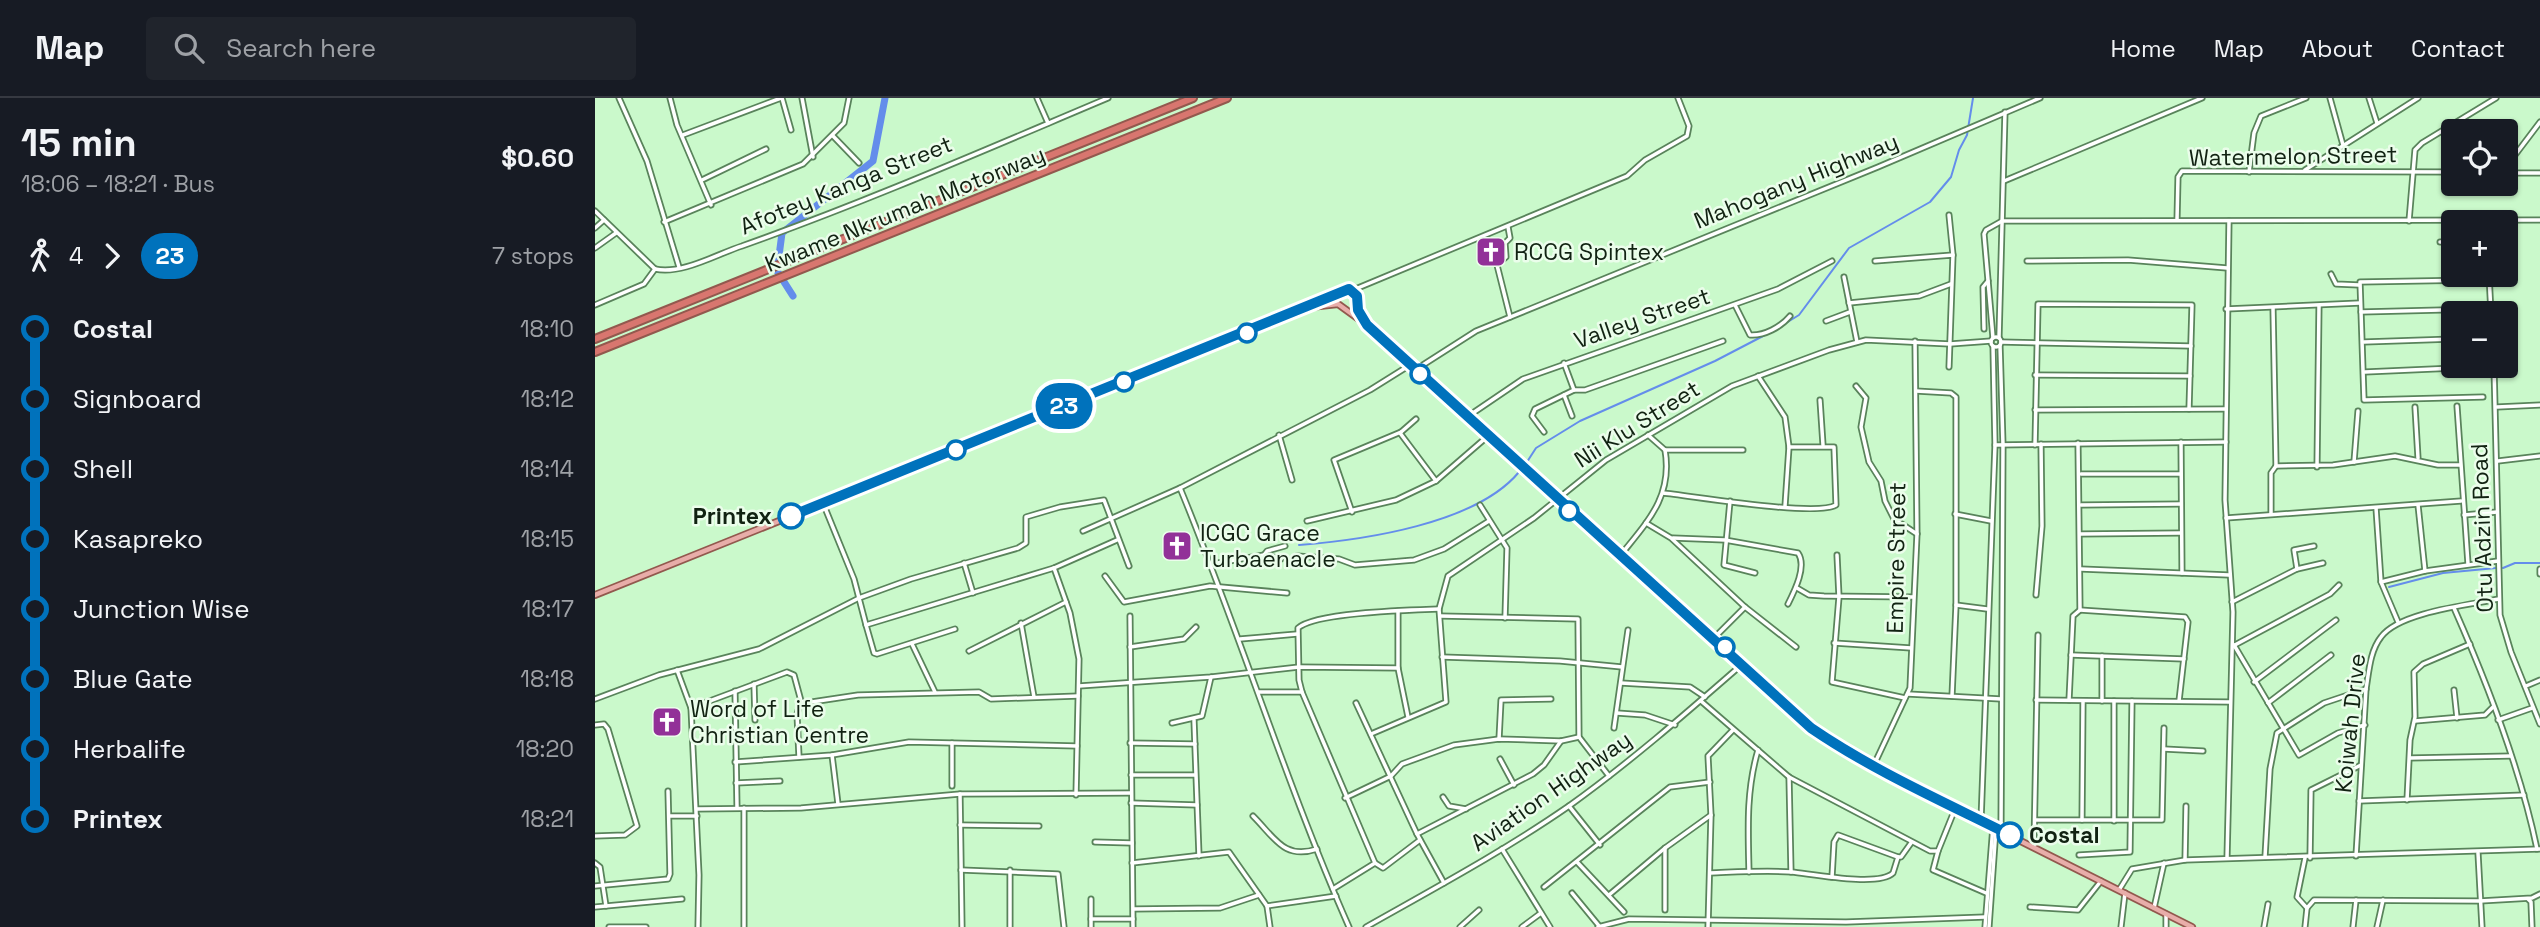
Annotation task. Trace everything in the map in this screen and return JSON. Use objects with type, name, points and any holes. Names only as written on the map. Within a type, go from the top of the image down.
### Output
[{"type":"highway","name":"Kwame Nkrumah Motorway","points":[[595,339],[1193,98]]},
{"type":"highway","name":"Kwame Nkrumah Motorway","points":[[595,352],[1227,98]]},
{"type":"main road","points":[[595,595],[1311,307],[1345,290],[1353,290],[1357,296],[1357,303],[1367,325]]},
{"type":"main road","points":[[1340,294],[1341,305]]},
{"type":"main road","points":[[1348,308],[1357,303]]},
{"type":"main road","points":[[1311,307],[1341,305],[1348,308],[1811,728],[1873,767],[2192,927]]},
{"type":"main road","points":[[1706,633],[1741,665]]},
{"type":"street","points":[[619,98],[647,162],[679,268]]},
{"type":"street","points":[[670,98],[711,205]]},
{"type":"street","points":[[683,135],[782,98],[791,130]]},
{"type":"street","points":[[802,98],[813,157]]},
{"type":"street","points":[[664,222],[711,205],[813,157],[843,123],[849,98]]},
{"type":"street","points":[[1037,98],[1048,123]]},
{"type":"street","name":"Afotey Kanga Street","points":[[655,270],[679,268],[782,232],[1108,98]]},
{"type":"street","points":[[1353,290],[1622,179],[1646,160],[1687,136],[1689,126],[1678,98]]},
{"type":"street","name":"Mahogany Highway","points":[[1415,370],[1465,337],[1510,317],[2040,98]]},
{"type":"street","points":[[2004,181],[2202,98]]},
{"type":"street","points":[[2249,172],[2254,133],[2261,116],[2306,98]]},
{"type":"street","points":[[2330,98],[2343,145]]},
{"type":"street","points":[[2369,98],[2378,123]]},
{"type":"street","points":[[2303,172],[2418,98]]},
{"type":"street","points":[[2409,220],[2415,152],[2422,142],[2497,98]]},
{"type":"street","points":[[1987,927],[1996,828],[2001,699],[2003,445],[2000,341],[2005,112]]},
{"type":"street","points":[[2518,151],[2540,122]]},
{"type":"street","points":[[833,136],[859,163]]},
{"type":"street","points":[[702,180],[766,149]]},
{"type":"street","name":"Watermelon Street","points":[[2177,220],[2179,172],[2441,172]]},
{"type":"street","points":[[2518,173],[2540,173]]},
{"type":"street","points":[[595,211],[655,270],[644,284],[595,305]]},
{"type":"street","points":[[1949,215],[1953,255],[1949,367]]},
{"type":"street","points":[[595,228],[604,220]]},
{"type":"street","points":[[1981,821],[1995,445],[1992,342],[1984,234],[1986,229],[2002,221],[2441,220]]},
{"type":"street","points":[[2518,220],[2540,220]]},
{"type":"street","points":[[2227,858],[2229,702],[2233,646],[2226,518],[2226,309],[2229,221]]},
{"type":"street","points":[[1508,226],[1510,238],[1505,243],[1507,257],[1497,265],[1510,317]]},
{"type":"street","points":[[596,247],[616,233]]},
{"type":"street","points":[[1875,261],[1953,255]]},
{"type":"street","points":[[2027,261],[2128,260],[2227,268]]},
{"type":"street","name":"Valley Street","points":[[1467,417],[1508,387],[1564,363],[1794,282],[1832,261]]},
{"type":"street","points":[[2331,274],[2336,284],[2360,285]]},
{"type":"street","points":[[1844,277],[1857,342]]},
{"type":"street","points":[[2441,280],[2363,281],[2360,285],[2366,401],[2483,397]]},
{"type":"street","points":[[1984,329],[1983,287],[1988,281]]},
{"type":"street","points":[[1849,303],[1919,296],[1951,284]]},
{"type":"street","points":[[2226,309],[2360,303]]},
{"type":"street","points":[[1735,304],[1747,334],[1757,336],[1780,326],[1790,316]]},
{"type":"street","points":[[2035,444],[2035,342],[2038,304],[2193,306],[2189,409]]},
{"type":"street","points":[[2317,467],[2319,306]]},
{"type":"street","points":[[2273,308],[2276,467]]},
{"type":"street","points":[[2361,312],[2441,310]]},
{"type":"street","points":[[1826,321],[1850,312]]},
{"type":"street","name":"Nii Klu Street","points":[[1408,718],[1445,704],[1447,700],[1439,609],[1448,576],[1502,540],[1606,460],[1725,389],[1857,342],[1887,339],[1950,344],[1992,342]]},
{"type":"street","points":[[2364,342],[2441,339]]},
{"type":"street","points":[[1544,432],[1532,411],[1574,390],[1585,390],[1723,341]]},
{"type":"street","name":"Empire Street","points":[[1873,767],[1906,696],[1911,648],[1917,534],[1915,341]]},
{"type":"street","points":[[1992,342],[2000,341]]},
{"type":"street","points":[[1992,342],[2191,346]]},
{"type":"street","points":[[1564,363],[1574,390]]},
{"type":"street","points":[[1083,531],[1180,488],[1370,390],[1410,365]]},
{"type":"street","points":[[2365,372],[2441,369]]},
{"type":"street","points":[[2035,375],[2190,376]]},
{"type":"street","points":[[1758,376],[1783,412],[1789,447],[1785,506]]},
{"type":"street","name":"Otu Adzin Road","points":[[2495,378],[2499,599],[2505,637],[2540,724]]},
{"type":"street","points":[[1856,386],[1865,398],[1861,427],[1869,463],[1880,477],[1894,519],[1917,534]]},
{"type":"street","points":[[1916,391],[1951,393],[1956,397],[1956,605],[1952,696]]},
{"type":"street","points":[[1564,395],[1572,416]]},
{"type":"street","points":[[1820,400],[1823,445]]},
{"type":"street","points":[[2457,405],[2461,501],[2468,564]]},
{"type":"street","points":[[2497,407],[2540,405]]},
{"type":"street","points":[[2416,407],[2418,458]]},
{"type":"street","points":[[2035,410],[2225,409]]},
{"type":"street","points":[[2354,462],[2358,411]]},
{"type":"street","points":[[1352,512],[1335,458],[1401,432],[1416,419]]},
{"type":"street","points":[[1401,432],[1436,481]]},
{"type":"street","points":[[1279,435],[1292,480]]},
{"type":"street","points":[[1620,556],[1646,523],[1664,493],[1668,472],[1665,450],[1648,435]]},
{"type":"street","points":[[1307,521],[1397,500],[1436,481],[1489,436]]},
{"type":"street","points":[[2181,442],[2182,573]]},
{"type":"street","points":[[1995,445],[2226,442]]},
{"type":"street","points":[[2078,443],[2080,610]]},
{"type":"street","points":[[2036,595],[2042,523],[2041,444]]},
{"type":"street","points":[[1664,493],[1823,509],[1836,505],[1834,447],[1789,447]]},
{"type":"street","points":[[1665,450],[1743,450]]},
{"type":"street","points":[[2271,514],[2271,472],[2276,467],[2317,467],[2387,456],[2418,458],[2433,464],[2460,465]]},
{"type":"street","points":[[2498,461],[2540,456]]},
{"type":"street","points":[[2080,474],[2181,474]]},
{"type":"street","points":[[1180,488],[1212,564],[1317,849],[1349,927]]},
{"type":"street","points":[[595,699],[677,670],[759,649],[859,598],[1026,544],[1024,520],[1039,511],[1103,499],[1110,510],[1110,521],[1129,566]]},
{"type":"street","points":[[1730,501],[1724,565],[1755,573]]},
{"type":"street","points":[[2226,518],[2461,501]]},
{"type":"street","points":[[823,503],[859,598],[876,654],[955,629]]},
{"type":"street","points":[[2080,505],[2181,504]]},
{"type":"street","points":[[1480,505],[1508,553],[1505,618]]},
{"type":"street","points":[[2418,505],[2425,571]]},
{"type":"street","points":[[2376,508],[2381,582],[2398,622],[2499,599]]},
{"type":"street","points":[[2464,515],[2498,512]]},
{"type":"street","points":[[1955,514],[1991,521]]},
{"type":"street","points":[[1297,556],[1339,559],[1355,565],[1414,560],[1444,549],[1489,521]]},
{"type":"street","points":[[1646,523],[1671,538],[1745,607],[1796,647]]},
{"type":"street","points":[[2080,534],[2181,533]]},
{"type":"street","points":[[1671,538],[1725,540],[1798,552],[1801,559],[1797,588],[1788,604]]},
{"type":"street","points":[[866,625],[1054,568],[1117,540]]},
{"type":"street","points":[[1264,555],[1266,551],[1285,546]]},
{"type":"street","points":[[2297,569],[2294,550],[2314,546]]},
{"type":"street","points":[[1212,564],[1264,555],[1282,559]]},
{"type":"street","points":[[1837,555],[1839,597],[1832,682],[1906,696],[2001,699]]},
{"type":"street","points":[[2381,582],[2425,571],[2498,561]]},
{"type":"street","points":[[964,563],[973,593]]},
{"type":"street","points":[[2232,602],[2297,569],[2323,563]]},
{"type":"street","points":[[1054,568],[1075,632],[1079,686],[1076,795]]},
{"type":"street","points":[[2081,569],[2229,575]]},
{"type":"street","points":[[1105,576],[1124,602],[1210,586],[1287,593]]},
{"type":"street","points":[[1210,586],[1215,576]]},
{"type":"street","points":[[2233,646],[2330,594],[2339,585]]},
{"type":"street","points":[[1797,588],[1809,595],[1913,597]]},
{"type":"street","points":[[969,651],[1066,602]]},
{"type":"street","points":[[1956,605],[1987,609]]},
{"type":"street","points":[[1714,638],[1745,607]]},
{"type":"street","points":[[2121,927],[2122,892],[2132,869],[2164,863],[2227,858],[2307,858],[2538,849],[2511,756],[2470,643],[2454,608]]},
{"type":"street","points":[[1420,840],[1383,868],[1374,863],[1302,692],[1297,634],[1301,625],[1307,623],[1398,611],[1439,609]]},
{"type":"street","points":[[2069,700],[2073,616],[2080,610],[2185,617],[2188,622],[2179,701]]},
{"type":"street","points":[[1371,734],[1408,718],[1398,668],[1398,611]]},
{"type":"street","points":[[1130,616],[1133,927]]},
{"type":"street","points":[[1440,616],[1579,619],[1579,737],[1609,776]]},
{"type":"street","points":[[2254,682],[2336,620]]},
{"type":"street","name":"Koiwah Drive","points":[[2356,856],[2367,689],[2375,646],[2386,631],[2398,622]]},
{"type":"street","points":[[1021,623],[1034,697]]},
{"type":"street","points":[[1130,647],[1184,639],[1196,627]]},
{"type":"street","points":[[1614,729],[1628,631]]},
{"type":"street","points":[[1239,639],[1297,634]]},
{"type":"street","points":[[2034,846],[2038,635]]},
{"type":"street","points":[[1834,643],[1911,648]]},
{"type":"street","points":[[2407,800],[2411,730],[2415,720],[2413,677],[2416,669],[2470,643]]},
{"type":"street","points":[[912,644],[936,693]]},
{"type":"street","points":[[2233,646],[2301,755],[2338,733],[2365,725]]},
{"type":"street","points":[[2071,655],[2184,659]]},
{"type":"street","points":[[2268,703],[2331,655]]},
{"type":"street","points":[[2102,656],[2102,701]]},
{"type":"street","points":[[1442,657],[1622,667]]},
{"type":"street","name":"Aviation Highway","points":[[1366,927],[1503,849],[1569,806],[1675,725],[1741,665]]},
{"type":"street","points":[[1079,686],[1130,684],[1299,667],[1398,668]]},
{"type":"street","points":[[677,670],[691,708],[697,809],[698,927]]},
{"type":"street","points":[[691,708],[790,672],[794,675],[801,701],[797,714],[799,757]]},
{"type":"street","points":[[1172,723],[1202,716],[1211,677]]},
{"type":"street","points":[[2525,686],[2540,680]]},
{"type":"street","points":[[1621,683],[1690,687],[1705,697]]},
{"type":"street","points":[[754,684],[755,720]]},
{"type":"street","points":[[2265,857],[2270,769],[2275,736],[2283,728],[2340,695],[2367,689]]},
{"type":"street","points":[[2454,690],[2457,718]]},
{"type":"street","points":[[735,691],[737,808]]},
{"type":"street","points":[[801,701],[858,695],[979,692],[991,699],[1078,696]]},
{"type":"street","points":[[1259,692],[1302,692]]},
{"type":"street","points":[[1499,739],[1501,700],[1551,699]]},
{"type":"street","points":[[2036,700],[2229,702]]},
{"type":"street","points":[[1701,701],[1789,777],[1912,842],[1938,851]]},
{"type":"street","points":[[2082,820],[2083,701]]},
{"type":"street","points":[[2114,701],[2114,821]]},
{"type":"street","points":[[2079,855],[2128,854],[2131,821],[2132,701]]},
{"type":"street","points":[[1356,702],[1417,834],[1444,883]]},
{"type":"street","points":[[2415,720],[2487,715],[2493,707]]},
{"type":"street","points":[[2498,720],[2533,708]]},
{"type":"street","points":[[1617,713],[1645,715],[1675,725]]},
{"type":"street","points":[[1193,720],[1199,856]]},
{"type":"street","points":[[595,725],[604,724],[608,729],[637,826],[625,835],[595,836]]},
{"type":"street","points":[[2035,821],[2162,820],[2164,728]]},
{"type":"street","points":[[1707,927],[1711,815],[1709,754],[1733,730]]},
{"type":"street","points":[[1345,798],[1391,776],[1402,764],[1454,745],[1499,739],[1561,741],[1579,737]]},
{"type":"street","points":[[1417,834],[1514,785],[1544,765],[1561,741]]},
{"type":"street","points":[[735,762],[832,755],[909,742],[1077,746]]},
{"type":"street","points":[[952,743],[952,786]]},
{"type":"street","points":[[1130,743],[1195,744]]},
{"type":"street","points":[[2164,749],[2203,751]]},
{"type":"street","points":[[1749,872],[1747,801],[1749,780],[1758,750]]},
{"type":"street","points":[[832,755],[838,805]]},
{"type":"street","points":[[2410,758],[2511,756]]},
{"type":"street","points":[[1500,759],[1514,785]]},
{"type":"street","points":[[2307,908],[2297,897],[2307,858],[2311,790],[2361,765]]},
{"type":"street","points":[[1131,775],[1196,775]]},
{"type":"street","points":[[1789,777],[1791,872]]},
{"type":"street","points":[[736,783],[779,780]]},
{"type":"street","points":[[1544,887],[1670,787],[1710,782]]},
{"type":"street","points":[[595,886],[668,879],[668,791]]},
{"type":"street","points":[[697,809],[801,808],[960,794],[1131,793]]},
{"type":"street","points":[[960,794],[962,927]]},
{"type":"street","points":[[2358,801],[2524,795]]},
{"type":"street","points":[[1443,797],[1450,806],[1468,809]]},
{"type":"street","points":[[1131,803],[1197,805]]},
{"type":"street","points":[[1569,806],[1600,845]]},
{"type":"street","points":[[2185,860],[2186,806]]},
{"type":"street","points":[[744,808],[744,927]]},
{"type":"street","points":[[1955,809],[1933,870],[1986,893]]},
{"type":"street","points":[[1609,895],[1665,848],[1711,815]]},
{"type":"street","points":[[670,816],[697,816]]},
{"type":"street","points":[[1253,816],[1290,852],[1302,854],[1317,849]]},
{"type":"street","points":[[960,825],[1039,826]]},
{"type":"street","points":[[1987,927],[1986,893],[1996,828]]},
{"type":"street","points":[[1832,877],[1834,842],[1838,835],[1898,857],[1904,855],[1912,842]]},
{"type":"street","points":[[1095,842],[1132,843]]},
{"type":"street","points":[[1665,848],[1665,910]]},
{"type":"street","points":[[1503,849],[1550,927]]},
{"type":"street","points":[[1132,863],[1231,852],[1267,906],[1270,927]]},
{"type":"street","points":[[2477,853],[2482,927]]},
{"type":"street","points":[[1710,873],[1791,872],[1832,877],[1889,877],[1898,857]]},
{"type":"street","points":[[1577,862],[1624,912]]},
{"type":"street","points":[[595,863],[600,867],[606,906]]},
{"type":"street","points":[[1333,889],[1374,863]]},
{"type":"street","points":[[2154,908],[2164,863]]},
{"type":"street","points":[[961,870],[1058,874],[1064,927]]},
{"type":"street","points":[[1010,870],[1010,927]]},
{"type":"street","points":[[2030,907],[2078,910],[2101,881]]},
{"type":"street","points":[[1572,893],[1599,927],[1629,919],[1804,921],[1846,925],[1985,918]]},
{"type":"street","points":[[1133,909],[1220,908],[1259,894]]},
{"type":"street","points":[[2305,927],[2307,908],[2313,900],[2480,901],[2527,899],[2540,894]]},
{"type":"street","points":[[1267,906],[1336,896]]},
{"type":"street","points":[[595,907],[682,899]]},
{"type":"street","points":[[2527,899],[2531,902],[2532,927]]},
{"type":"street","points":[[1091,900],[1091,927]]},
{"type":"street","points":[[2353,927],[2356,900]]},
{"type":"street","points":[[2377,927],[2383,900]]},
{"type":"street","points":[[2264,927],[2268,904]]},
{"type":"street","points":[[1459,927],[1479,910]]},
{"type":"street","points":[[1522,927],[1541,913]]},
{"type":"street","points":[[2166,914],[2166,927]]},
{"type":"street","points":[[1091,919],[1133,919]]},
{"type":"street","points":[[1773,927],[1780,921]]},
{"type":"street","points":[[1804,921],[1804,927]]},
{"type":"street","points":[[609,927],[646,927]]},
{"type":"waterway","points":[[793,296],[772,263],[779,256],[782,233],[873,161],[885,98]]},
{"type":"waterway","points":[[1773,331],[1799,315],[1849,248],[1930,202],[1951,177],[1959,150],[1967,135],[1973,98]]},
{"type":"waterway","points":[[1525,465],[1536,448],[1580,421],[1715,361],[1765,335]]},
{"type":"waterway","points":[[1299,545],[1354,539],[1447,517],[1500,490],[1519,472]]},
{"type":"waterway","points":[[2503,568],[2515,563],[2540,563]]},
{"type":"waterway","points":[[2389,587],[2443,573],[2496,568]]},
{"type":"bus line","name":"23","points":[[791,516],[1311,307],[1342,291],[1353,290],[1358,299],[1358,310],[1367,325],[1706,633],[1761,679],[1774,695],[1811,728],[1849,754],[1908,786],[2010,835]]},
{"type":"place","name":"RCCG Spintex","points":[[1491,252]]},
{"type":"place","name":"Printex","points":[[791,516]]},
{"type":"place","name":"ICGC Grace Turbaenacle","points":[[1177,546]]},
{"type":"place","name":"Word of Life Christian Centre","points":[[667,722]]},
{"type":"place","name":"Costal","points":[[2010,835]]}]
